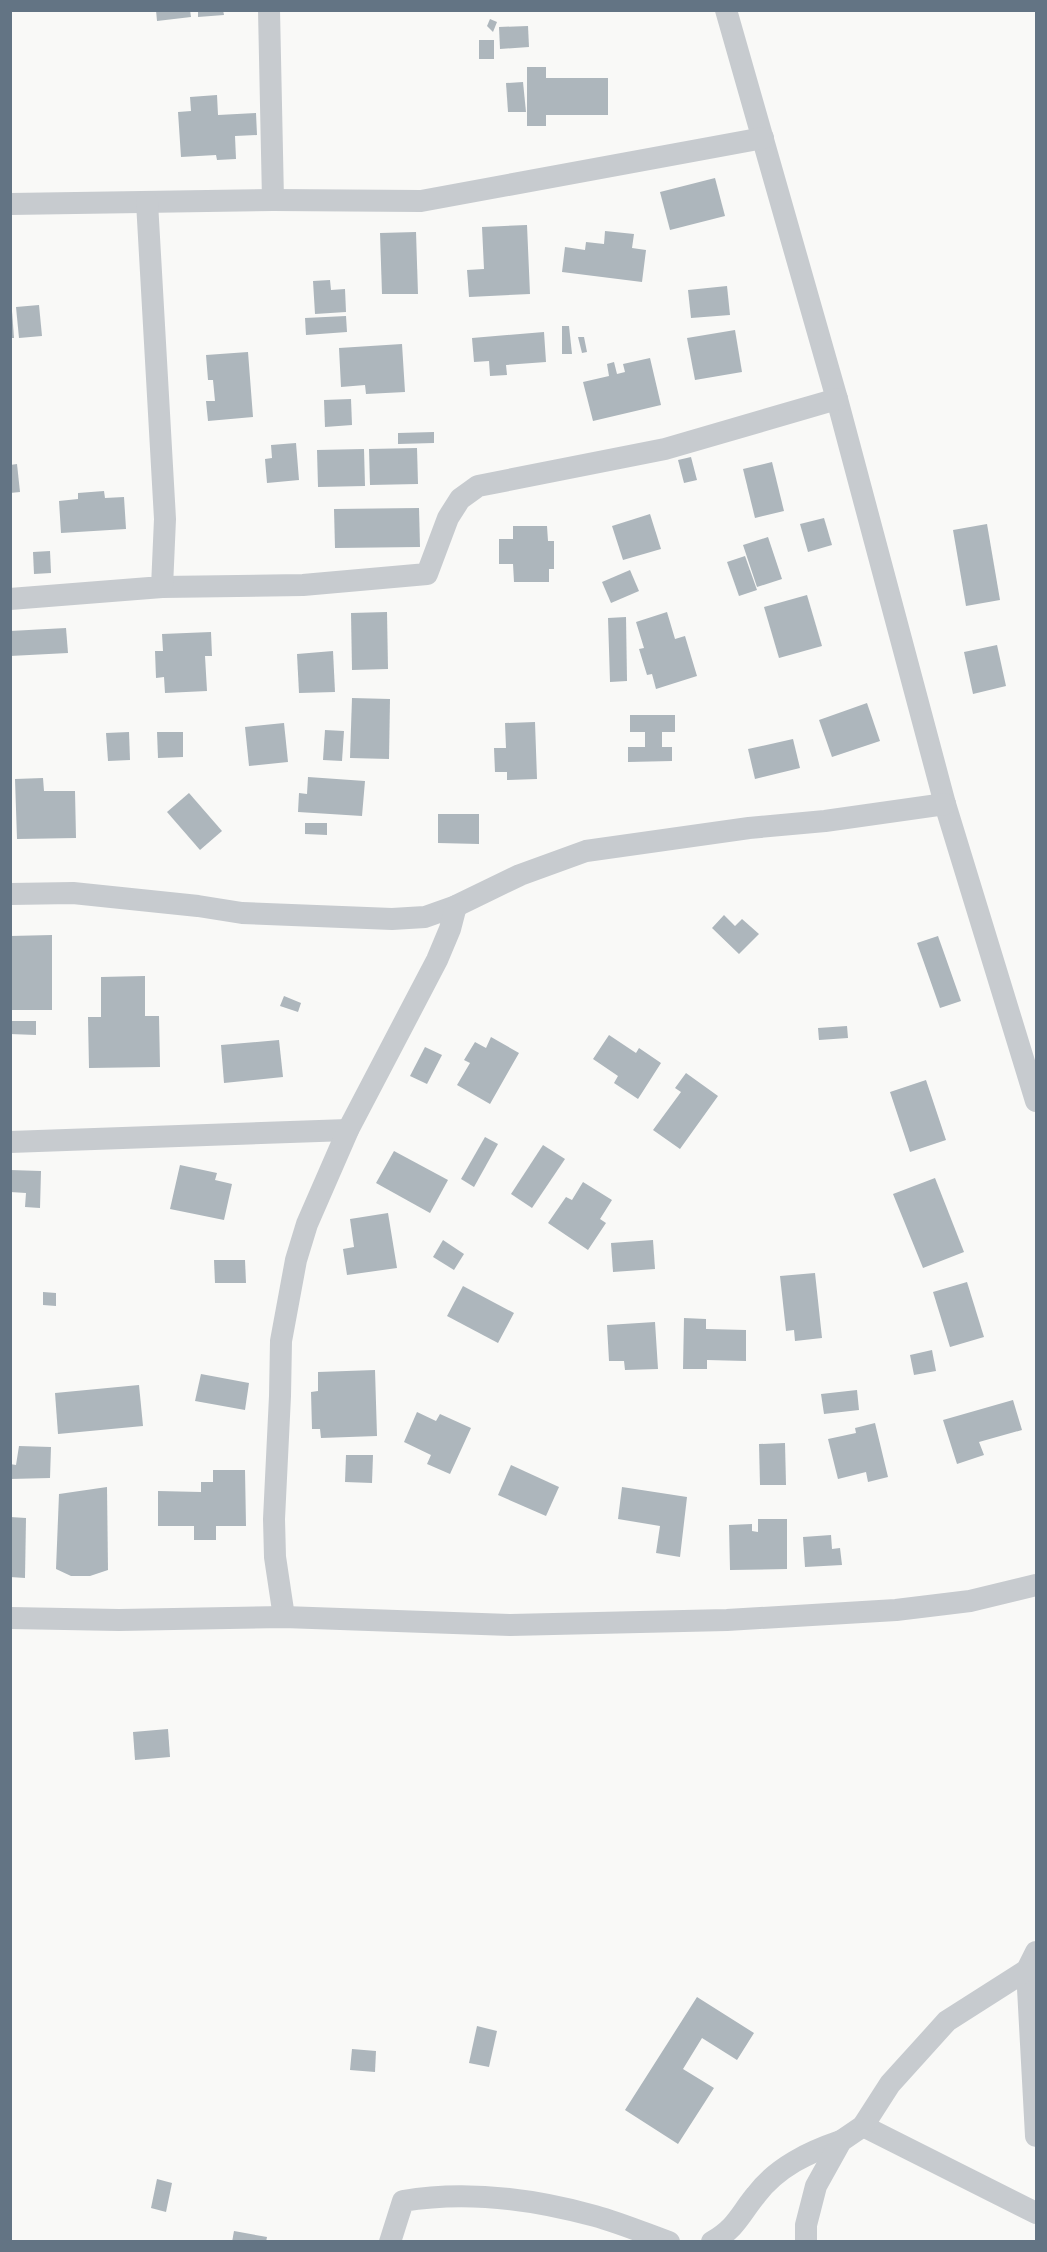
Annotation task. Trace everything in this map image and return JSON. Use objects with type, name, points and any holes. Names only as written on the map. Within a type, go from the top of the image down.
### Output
[{"type":"street","points":[[269,10],[273,200]]},
{"type":"street","points":[[726,10],[837,399],[945,804],[1036,1101]]},
{"type":"street","points":[[10,204],[273,200],[421,201],[763,138]]},
{"type":"street","points":[[147,202],[165,519],[162,587]]},
{"type":"street","points":[[10,599],[162,587],[303,585],[427,574],[448,518],[460,499],[478,486],[665,448],[837,399]]},
{"type":"street","points":[[10,894],[72,893],[198,906],[242,914],[323,918],[425,917],[456,906],[520,875],[586,851],[945,804]]},
{"type":"street","points":[[284,1617],[275,1557],[274,1519],[281,1341],[296,1260],[348,1130],[437,960],[450,929],[456,906]]},
{"type":"street","points":[[10,1142],[348,1130]]},
{"type":"street","points":[[10,1618],[119,1620],[284,1617],[510,1625],[727,1620],[896,1610],[970,1601],[1036,1585]]},
{"type":"street","points":[[712,2241],[730,2231],[757,2193],[779,2172],[863,2126],[890,2084],[947,2021],[1032,1961]]},
{"type":"street","points":[[1032,1961],[1036,2136]]},
{"type":"street","points":[[863,2126],[1036,2213]]},
{"type":"street","points":[[806,2241],[806,2225],[816,2186],[841,2140]]},
{"type":"street","points":[[390,2241],[403,2201],[471,2194],[596,2216],[669,2241]]},
{"type":"building","points":[[156,10],[190,10],[191,17],[157,21]]},
{"type":"building","points":[[198,10],[223,10],[224,15],[198,17]]},
{"type":"building","points":[[490,19],[497,22],[493,32],[487,26]]},
{"type":"building","points":[[528,26],[529,47],[500,49],[499,27]]},
{"type":"building","points":[[479,40],[494,40],[494,59],[479,59]]},
{"type":"building","points":[[527,67],[546,67],[546,78],[608,78],[608,115],[546,115],[546,126],[527,126]]},
{"type":"building","points":[[523,82],[526,112],[508,112],[506,83]]},
{"type":"building","points":[[217,95],[218,115],[256,113],[257,135],[235,136],[236,159],[217,160],[216,155],[181,157],[178,112],[191,111],[190,97]]},
{"type":"building","points":[[715,178],[725,216],[670,230],[660,192]]},
{"type":"building","points":[[527,225],[530,294],[469,297],[467,270],[484,269],[482,227]]},
{"type":"building","points":[[605,231],[634,234],[632,248],[646,250],[642,282],[562,272],[565,247],[585,250],[586,242],[604,244]]},
{"type":"building","points":[[416,232],[418,294],[382,294],[380,233]]},
{"type":"building","points":[[330,280],[331,290],[345,289],[346,312],[315,314],[313,281]]},
{"type":"building","points":[[727,286],[730,315],[691,318],[688,290]]},
{"type":"building","points":[[39,305],[42,336],[19,338],[16,307]]},
{"type":"building","points":[[10,311],[12,311],[14,338],[10,338]]},
{"type":"building","points":[[346,316],[347,332],[306,335],[305,318]]},
{"type":"building","points":[[562,326],[569,326],[572,354],[562,354]]},
{"type":"building","points":[[735,330],[742,372],[695,380],[687,338]]},
{"type":"building","points":[[544,332],[546,362],[506,365],[507,375],[490,376],[489,361],[474,362],[472,338]]},
{"type":"building","points":[[578,337],[584,337],[587,352],[582,353]]},
{"type":"building","points":[[402,344],[405,392],[366,394],[365,385],[341,387],[339,348]]},
{"type":"building","points":[[248,352],[253,417],[208,421],[206,401],[215,401],[213,380],[208,380],[206,355]]},
{"type":"building","points":[[650,358],[661,405],[593,421],[583,382],[609,376],[607,364],[614,362],[617,374],[625,372],[623,364]]},
{"type":"building","points":[[351,399],[352,425],[325,427],[324,400]]},
{"type":"building","points":[[434,432],[434,443],[398,444],[398,433]]},
{"type":"building","points":[[296,443],[299,480],[267,483],[265,459],[272,458],[271,445]]},
{"type":"building","points":[[417,448],[418,484],[370,485],[369,449]]},
{"type":"building","points":[[364,449],[365,486],[318,487],[317,450]]},
{"type":"building","points":[[691,457],[697,480],[684,483],[678,460]]},
{"type":"building","points":[[772,462],[784,511],[755,518],[743,469]]},
{"type":"building","points":[[17,464],[20,492],[10,493],[10,465]]},
{"type":"building","points":[[104,491],[105,498],[124,497],[126,529],[61,533],[59,501],[78,499],[78,493]]},
{"type":"building","points":[[419,508],[420,547],[335,548],[334,509]]},
{"type":"building","points":[[650,514],[661,549],[623,560],[612,526]]},
{"type":"building","points":[[824,518],[832,545],[808,552],[800,524]]},
{"type":"building","points":[[987,524],[1000,600],[966,606],[953,530]]},
{"type":"building","points":[[513,526],[547,526],[548,541],[554,541],[554,569],[549,569],[549,582],[514,582],[513,564],[499,564],[499,539],[513,539]]},
{"type":"building","points":[[768,537],[782,579],[757,587],[743,545]]},
{"type":"building","points":[[50,551],[51,573],[34,574],[33,552]]},
{"type":"building","points":[[745,556],[757,590],[739,596],[727,562]]},
{"type":"building","points":[[630,570],[639,591],[611,603],[602,582]]},
{"type":"building","points":[[807,595],[822,646],[779,658],[764,607]]},
{"type":"building","points":[[387,612],[388,669],[352,670],[351,613]]},
{"type":"building","points":[[667,612],[675,639],[685,636],[697,676],[656,689],[652,674],[647,675],[639,649],[644,648],[636,622]]},
{"type":"building","points":[[626,617],[627,681],[610,682],[608,618]]},
{"type":"building","points":[[66,628],[68,653],[10,656],[10,631]]},
{"type":"building","points":[[211,632],[212,656],[205,656],[207,691],[165,693],[164,677],[156,678],[155,651],[163,651],[162,634]]},
{"type":"building","points":[[997,645],[1006,686],[973,694],[964,652]]},
{"type":"building","points":[[333,651],[335,692],[299,693],[297,654]]},
{"type":"building","points":[[352,698],[390,699],[389,759],[350,758]]},
{"type":"building","points":[[867,703],[880,741],[832,757],[819,720]]},
{"type":"building","points":[[630,715],[675,715],[675,732],[662,732],[662,747],[672,747],[672,761],[628,762],[628,747],[645,747],[645,732],[630,732]]},
{"type":"building","points":[[535,722],[537,779],[507,780],[507,772],[495,772],[494,748],[506,748],[505,723]]},
{"type":"building","points":[[284,723],[288,762],[249,766],[245,727]]},
{"type":"building","points":[[325,730],[344,731],[342,761],[323,760]]},
{"type":"building","points":[[129,732],[130,760],[108,761],[106,733]]},
{"type":"building","points":[[157,732],[183,732],[183,757],[158,758]]},
{"type":"building","points":[[793,739],[800,768],[755,779],[748,749]]},
{"type":"building","points":[[308,777],[365,781],[362,816],[298,812],[299,793],[307,794]]},
{"type":"building","points":[[43,778],[44,791],[75,791],[76,838],[17,839],[15,779]]},
{"type":"building","points":[[189,793],[222,831],[200,850],[167,812]]},
{"type":"building","points":[[438,814],[479,814],[479,844],[438,843]]},
{"type":"building","points":[[305,823],[327,823],[327,835],[305,834]]},
{"type":"building","points":[[724,915],[735,926],[742,919],[759,934],[739,954],[712,928]]},
{"type":"building","points":[[52,935],[52,1010],[10,1010],[10,936]]},
{"type":"building","points":[[938,936],[961,1001],[940,1008],[917,943]]},
{"type":"building","points":[[145,976],[145,1016],[159,1016],[160,1067],[89,1068],[88,1017],[101,1017],[101,977]]},
{"type":"building","points":[[284,996],[301,1003],[298,1012],[280,1006]]},
{"type":"building","points":[[10,1021],[36,1021],[36,1035],[10,1034]]},
{"type":"building","points":[[847,1026],[848,1038],[819,1040],[818,1028]]},
{"type":"building","points":[[609,1035],[636,1053],[639,1048],[661,1063],[638,1099],[614,1083],[618,1076],[593,1059]]},
{"type":"building","points":[[491,1037],[519,1053],[490,1104],[457,1085],[470,1063],[464,1060],[475,1042],[486,1048]]},
{"type":"building","points":[[279,1040],[283,1077],[224,1083],[221,1045]]},
{"type":"building","points":[[425,1047],[442,1055],[427,1084],[410,1076]]},
{"type":"building","points":[[686,1073],[718,1096],[680,1149],[653,1130],[681,1092],[675,1088]]},
{"type":"building","points":[[926,1080],[946,1140],[910,1152],[890,1092]]},
{"type":"building","points":[[485,1137],[498,1144],[474,1187],[461,1179]]},
{"type":"building","points":[[543,1145],[565,1159],[532,1208],[511,1194]]},
{"type":"building","points":[[394,1151],[448,1180],[430,1213],[376,1183]]},
{"type":"building","points":[[180,1165],[217,1173],[215,1180],[232,1184],[224,1220],[170,1209]]},
{"type":"building","points":[[10,1170],[41,1171],[40,1208],[25,1207],[26,1193],[10,1192]]},
{"type":"building","points":[[935,1178],[964,1252],[923,1268],[893,1194]]},
{"type":"building","points":[[583,1182],[612,1200],[600,1219],[606,1223],[588,1250],[548,1223],[566,1197],[572,1200]]},
{"type":"building","points":[[388,1213],[397,1268],[347,1275],[343,1249],[354,1247],[350,1219]]},
{"type":"building","points":[[443,1240],[464,1254],[454,1270],[433,1257]]},
{"type":"building","points":[[653,1240],[655,1269],[613,1272],[611,1243]]},
{"type":"building","points":[[214,1260],[245,1260],[246,1283],[215,1283]]},
{"type":"building","points":[[815,1273],[822,1338],[795,1341],[794,1330],[786,1331],[780,1276]]},
{"type":"building","points":[[967,1282],[984,1337],[950,1347],[933,1292]]},
{"type":"building","points":[[463,1286],[514,1313],[498,1343],[447,1316]]},
{"type":"building","points":[[43,1292],[56,1293],[56,1306],[43,1305]]},
{"type":"building","points":[[684,1318],[706,1319],[706,1329],[746,1330],[746,1361],[707,1360],[707,1369],[683,1369]]},
{"type":"building","points":[[655,1322],[658,1369],[625,1370],[624,1361],[609,1361],[607,1325]]},
{"type":"building","points":[[932,1350],[936,1371],[914,1375],[910,1355]]},
{"type":"building","points":[[375,1370],[377,1436],[321,1438],[320,1429],[312,1429],[311,1392],[318,1391],[318,1372]]},
{"type":"building","points":[[201,1374],[249,1383],[245,1410],[195,1401]]},
{"type":"building","points":[[139,1385],[143,1426],[58,1434],[55,1393]]},
{"type":"building","points":[[857,1390],[859,1410],[824,1414],[821,1394]]},
{"type":"building","points":[[1013,1400],[1022,1430],[979,1442],[984,1455],[957,1464],[943,1420]]},
{"type":"building","points":[[417,1412],[436,1421],[440,1414],[471,1428],[450,1474],[427,1464],[431,1455],[404,1442]]},
{"type":"building","points":[[875,1423],[888,1477],[868,1482],[866,1472],[838,1479],[828,1439],[856,1433],[855,1428]]},
{"type":"building","points":[[785,1443],[786,1485],[760,1485],[759,1444]]},
{"type":"building","points":[[19,1446],[51,1447],[50,1478],[10,1479],[10,1464],[16,1465]]},
{"type":"building","points":[[346,1455],[373,1455],[372,1483],[345,1482]]},
{"type":"building","points":[[511,1465],[559,1487],[546,1516],[498,1495]]},
{"type":"building","points":[[213,1470],[245,1470],[246,1526],[216,1526],[216,1540],[194,1540],[194,1526],[158,1526],[158,1491],[201,1492],[201,1482],[213,1482]]},
{"type":"building","points":[[107,1487],[108,1570],[90,1576],[71,1576],[56,1569],[59,1494]]},
{"type":"building","points":[[622,1487],[687,1497],[680,1557],[656,1553],[660,1526],[618,1519]]},
{"type":"building","points":[[10,1517],[26,1518],[25,1578],[10,1577]]},
{"type":"building","points":[[758,1519],[787,1519],[787,1569],[730,1570],[729,1525],[752,1524],[752,1531],[758,1532]]},
{"type":"building","points":[[831,1535],[832,1549],[840,1548],[842,1565],[805,1567],[803,1537]]},
{"type":"building","points":[[168,1729],[170,1757],[135,1760],[133,1732]]},
{"type":"building","points":[[697,1997],[754,2033],[737,2060],[702,2038],[683,2069],[714,2088],[678,2144],[625,2110]]},
{"type":"building","points":[[477,2026],[497,2031],[489,2067],[469,2063]]},
{"type":"building","points":[[352,2049],[376,2051],[375,2072],[350,2070]]},
{"type":"building","points":[[157,2179],[172,2183],[166,2212],[151,2208]]},
{"type":"building","points":[[234,2231],[267,2237],[266,2242],[232,2242]]}]
